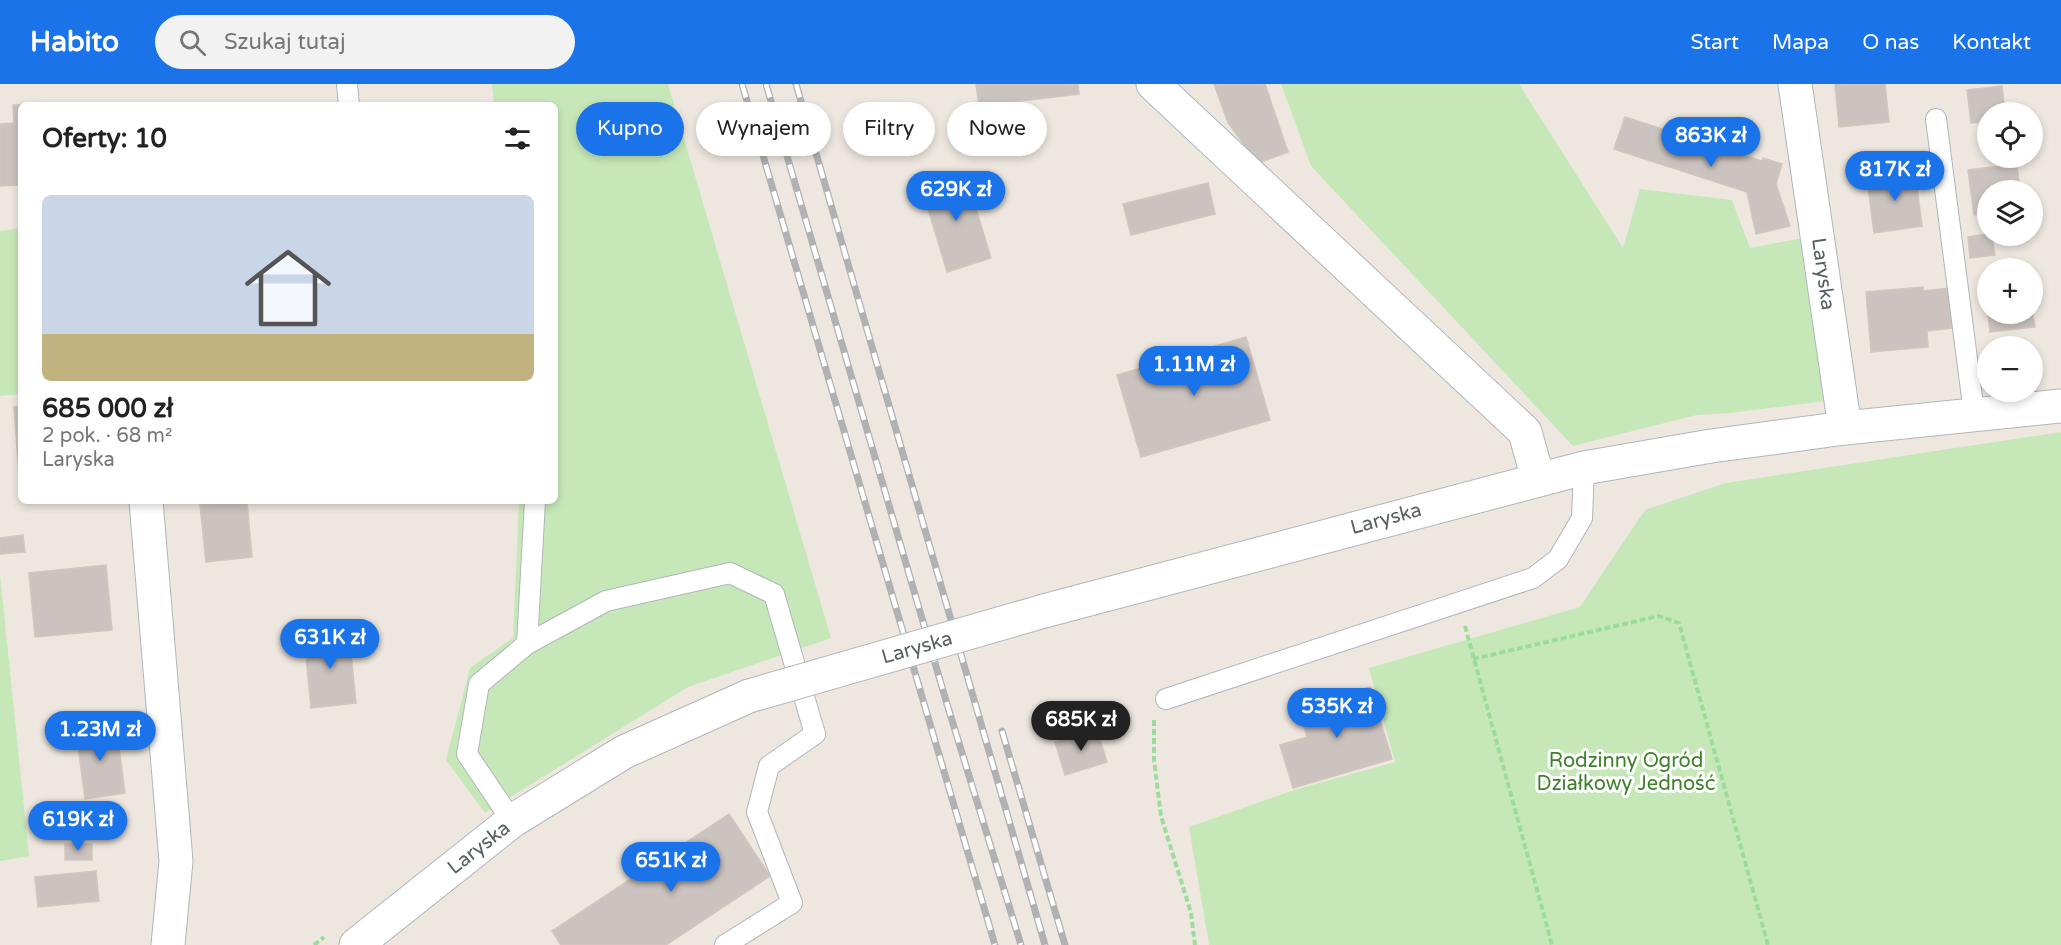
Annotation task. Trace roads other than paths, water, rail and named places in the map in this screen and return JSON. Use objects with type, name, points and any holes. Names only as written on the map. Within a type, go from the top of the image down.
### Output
[{"type":"street","points":[[1152,84],[1525,432],[1538,479]]},
{"type":"street","name":"Laryska","points":[[1795,84],[1845,428]]},
{"type":"street","name":"Laryska","points":[[356,945],[512,821],[624,752],[749,696],[1044,611],[1584,468],[1711,446],[1845,428],[1974,413],[2061,406]]},
{"type":"street","points":[[146,504],[176,861],[168,945]]},
{"type":"lane","points":[[347,84],[349,102]]},
{"type":"lane","points":[[1936,119],[1974,413]]},
{"type":"lane","points":[[1166,699],[1533,578],[1558,559],[1582,518],[1584,468]]},
{"type":"lane","points":[[527,644],[535,504]]},
{"type":"lane","points":[[512,821],[467,754],[479,684],[527,644],[606,601],[730,573],[774,594],[815,734],[769,766],[757,812],[792,903],[724,945]]},
{"type":"railway","points":[[742,84],[995,945]]},
{"type":"railway","points":[[766,84],[947,704],[1021,945]]},
{"type":"railway","points":[[796,84],[1045,945]]},
{"type":"railway","points":[[1002,731],[1065,945]]},
{"type":"park label","name":"Rodzinny Ogród Działkowy Jedność","points":[[1626,772]]}]
